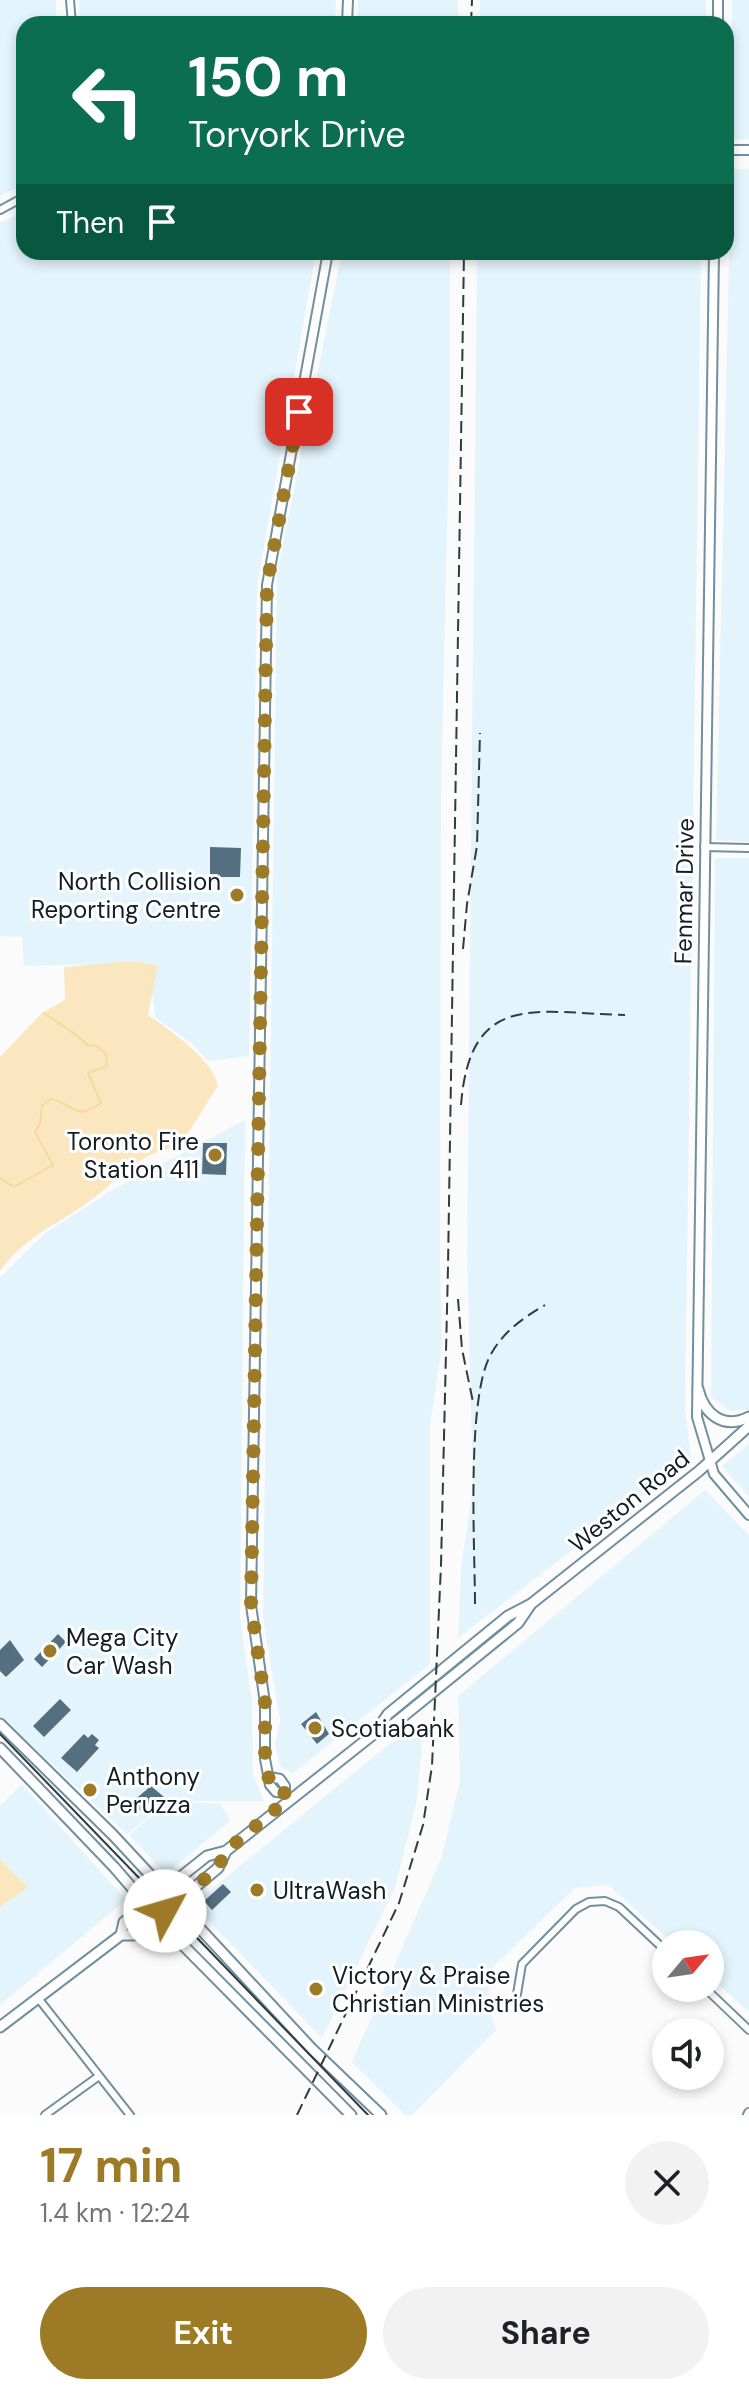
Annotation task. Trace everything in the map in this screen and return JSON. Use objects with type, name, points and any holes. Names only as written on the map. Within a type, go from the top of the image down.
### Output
[{"type":"main road","points":[[698,1389],[706,1411],[718,1419],[734,1422],[749,1417]]},
{"type":"main road","name":"Weston Road","points":[[0,2027],[121,1935],[134,1935],[176,1903],[218,1868],[226,1851],[287,1796],[375,1733],[395,1723],[518,1623],[531,1604],[709,1463],[749,1426]]},
{"type":"main road","points":[[0,1724],[166,1890],[312,2049],[381,2115]]},
{"type":"main road","points":[[0,1748],[157,1917],[351,2115]]},
{"type":"main road","name":"Weston Road","points":[[121,1935],[124,1922],[207,1856],[226,1851]]},
{"type":"street","points":[[287,1796],[280,1779],[270,1777],[265,1759],[265,1703],[251,1605],[267,585],[327,260]]},
{"type":"street","name":"Fenmar Drive","points":[[714,260],[697,1417],[714,1474],[749,1515]]},
{"type":"street","points":[[704,847],[749,848]]},
{"type":"street","points":[[517,1994],[522,1964],[576,1909],[589,1902],[605,1901],[619,1907],[652,1938]]},
{"type":"street","points":[[38,1998],[130,2115]]},
{"type":"street","points":[[720,2002],[749,2030]]},
{"type":"street","points":[[45,2115],[99,2076]]},
{"type":"shaded area","points":[[0,0],[56,0],[56,16],[16,16],[16,188],[0,196]]},
{"type":"shaded area","points":[[79,0],[336,0],[335,16],[80,16]]},
{"type":"shaded area","points":[[358,0],[458,0],[458,16],[358,16]]},
{"type":"shaded area","points":[[480,0],[706,0],[706,16],[480,16]]},
{"type":"shaded area","points":[[732,0],[749,0],[749,139],[734,140]]},
{"type":"shaded area","points":[[749,169],[749,842],[716,840],[729,260],[734,260],[734,170]]},
{"type":"shaded area","points":[[16,215],[16,260],[315,260],[257,586],[249,1056],[208,1061],[192,1044],[155,1017],[149,963],[24,966],[22,937],[0,936],[0,223]]},
{"type":"shaded area","points":[[340,260],[450,260],[450,404],[441,791],[442,1345],[430,1426],[430,1664],[292,1774],[280,1766],[275,1745],[280,1720],[263,1618],[277,574]]},
{"type":"shaded area","points":[[477,260],[701,260],[685,1408],[691,1459],[458,1638],[461,1568],[473,1486],[467,1253]]},
{"type":"shaded area","points":[[715,858],[749,858],[749,1410],[730,1411],[711,1397]]},
{"type":"shaded area","points":[[130,961],[158,965],[148,1015],[200,1056],[215,1076],[218,1086],[180,1141],[171,1148],[149,1155],[80,1208],[31,1239],[0,1271],[0,1057],[42,1013],[65,1000],[64,967]]},
{"type":"shaded area","points":[[245,1120],[240,1618],[252,1701],[253,1774],[264,1801],[174,1801],[220,1804],[231,1820],[166,1874],[129,1835],[169,1801],[127,1834],[0,1716],[0,1278],[44,1234],[109,1192]]},
{"type":"shaded area","points":[[749,1444],[749,1497],[722,1466]]},
{"type":"shaded area","points":[[705,1490],[749,1535],[749,2012],[724,1990],[724,1930],[658,1930],[608,1885],[575,1888],[491,1969],[488,2003],[496,2030],[412,2115],[405,2115],[352,2062],[441,1859],[460,1781],[458,1696]]},
{"type":"shaded area","points":[[424,1724],[417,1800],[395,1888],[322,2038],[197,1909],[196,1902],[388,1745]]},
{"type":"shaded area","points":[[22,1784],[126,1900],[0,2005],[0,1907],[28,1887],[0,1859],[0,1806]]},
{"type":"shaded area","points":[[0,1859],[28,1887],[0,1907]]},
{"type":"building","name":"North Collision Reporting Centre","points":[[210,847],[241,848],[240,877],[210,877]]},
{"type":"building","name":"Toronto Fire Station 411","points":[[203,1143],[227,1143],[226,1175],[202,1174]]},
{"type":"building","name":"Mega City Car Wash","points":[[58,1634],[66,1642],[42,1667],[34,1659]]},
{"type":"building","points":[[10,1640],[24,1660],[6,1677],[0,1671],[0,1650]]},
{"type":"building","points":[[60,1699],[71,1710],[44,1737],[33,1726]]},
{"type":"building","name":"Scotiabank","points":[[316,1712],[329,1734],[317,1744],[301,1724]]},
{"type":"building","points":[[84,1734],[88,1738],[92,1734],[99,1740],[95,1745],[99,1748],[77,1772],[61,1758]]},
{"type":"building","points":[[151,1786],[164,1797],[154,1805],[151,1801],[134,1815],[127,1806]]},
{"type":"building","points":[[223,1884],[231,1892],[212,1910],[204,1901]]},
{"type":"waterway","points":[[0,1178],[14,1187],[53,1165],[35,1132],[40,1124],[42,1106],[51,1099],[80,1111],[101,1103],[88,1073],[107,1066],[106,1054],[95,1045],[88,1046],[44,1013]]},
{"type":"tram line","points":[[0,1734],[368,2115]]},
{"type":"railway","points":[[471,16],[472,0]]},
{"type":"railway","points":[[297,2115],[399,1903],[423,1825],[432,1766],[441,1565],[448,1267],[464,260]]},
{"type":"railway","points":[[463,949],[477,846],[480,733]]},
{"type":"railway","points":[[461,1105],[467,1068],[478,1042],[493,1025],[513,1016],[536,1012],[625,1015]]},
{"type":"railway","points":[[458,1299],[462,1349],[473,1402]]},
{"type":"railway","points":[[475,1604],[475,1437],[483,1375],[491,1354],[502,1338],[545,1305]]},
{"type":"place","name":"North Collision Reporting Centre","points":[[237,895]]},
{"type":"place","name":"Toronto Fire Station 411","points":[[215,1155]]},
{"type":"place","name":"Mega City Car Wash","points":[[50,1651]]},
{"type":"place","name":"Scotiabank","points":[[315,1728]]},
{"type":"place","name":"Anthony Peruzza","points":[[90,1790]]},
{"type":"place","name":"UltraWash","points":[[257,1890]]},
{"type":"place","name":"Victory & Praise Christian Ministries","points":[[316,1989]]},
{"type":"route","points":[[165,1911],[218,1868],[226,1851],[289,1798],[270,1785],[265,1759],[265,1703],[251,1605],[267,585],[268,564],[299,412]]}]
